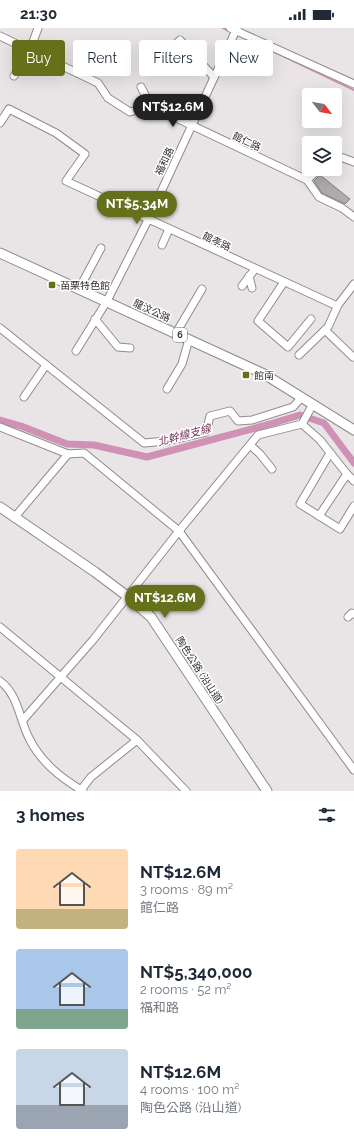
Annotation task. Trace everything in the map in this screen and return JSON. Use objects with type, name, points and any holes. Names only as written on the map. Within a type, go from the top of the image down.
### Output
[{"type":"main road","name":"龍汶公路","points":[[0,253],[264,374],[354,430]]},
{"type":"main road","name":"陶色公路 (沿山道)","points":[[0,507],[95,572],[127,596],[151,617],[267,791]]},
{"type":"street","points":[[34,40],[38,28]]},
{"type":"street","points":[[234,29],[354,84]]},
{"type":"street","name":"福和路","points":[[76,351],[106,301],[148,220],[192,126],[234,29]]},
{"type":"street","points":[[0,36],[12,42]]},
{"type":"street","points":[[65,67],[98,83],[108,98],[130,112],[151,106],[141,87]]},
{"type":"street","points":[[207,69],[214,77]]},
{"type":"street","name":"館仁路","points":[[151,106],[307,180],[319,197],[342,208],[354,216]]},
{"type":"street","name":"館孝路","points":[[0,123],[9,109],[56,132],[85,154],[66,181],[148,220],[336,305]]},
{"type":"street","points":[[342,158],[354,162]]},
{"type":"street","points":[[307,180],[311,176]]},
{"type":"street","points":[[162,245],[169,229]]},
{"type":"street","points":[[79,289],[101,248]]},
{"type":"street","points":[[242,286],[255,269]]},
{"type":"street","points":[[249,276],[252,288]]},
{"type":"street","points":[[284,282],[258,321],[288,347],[310,319]]},
{"type":"street","points":[[299,355],[325,330],[336,305],[354,284]]},
{"type":"street","points":[[176,333],[202,289]]},
{"type":"street","points":[[95,320],[118,347],[130,348]]},
{"type":"street","points":[[0,328],[144,443],[167,441],[206,432],[210,416],[230,411],[238,421],[252,420],[293,407],[302,397]]},
{"type":"street","points":[[325,330],[353,357]]},
{"type":"street","points":[[167,389],[182,364],[189,339]]},
{"type":"street","points":[[24,397],[46,365]]},
{"type":"street","points":[[23,720],[93,640],[179,531],[258,435],[302,424],[313,404]]},
{"type":"street","points":[[302,424],[320,440],[354,481]]},
{"type":"street","points":[[0,427],[68,454],[84,453],[179,531],[354,770]]},
{"type":"street","points":[[250,445],[260,454],[272,469]]},
{"type":"street","points":[[330,453],[300,504],[340,529],[354,506]]},
{"type":"street","points":[[14,518],[68,454]]},
{"type":"street","points":[[318,516],[347,474]]},
{"type":"street","points":[[0,628],[137,740],[186,791]]},
{"type":"street","points":[[0,681],[9,687],[23,720],[29,740],[40,756],[58,775],[82,790],[91,777],[137,740]]},
{"type":"building","points":[[319,176],[321,176],[350,199],[345,204],[322,193],[314,181]]},
{"type":"waterway","points":[[223,28],[229,31]]},
{"type":"waterway","points":[[273,51],[354,90]]},
{"type":"waterway","name":"北幹線支線","points":[[0,420],[21,426],[67,444],[94,445],[147,457],[300,415],[324,423],[354,463]]},
{"type":"place","name":"苗栗特色館","points":[[52,285]]},
{"type":"place","name":"館南","points":[[246,375]]}]
